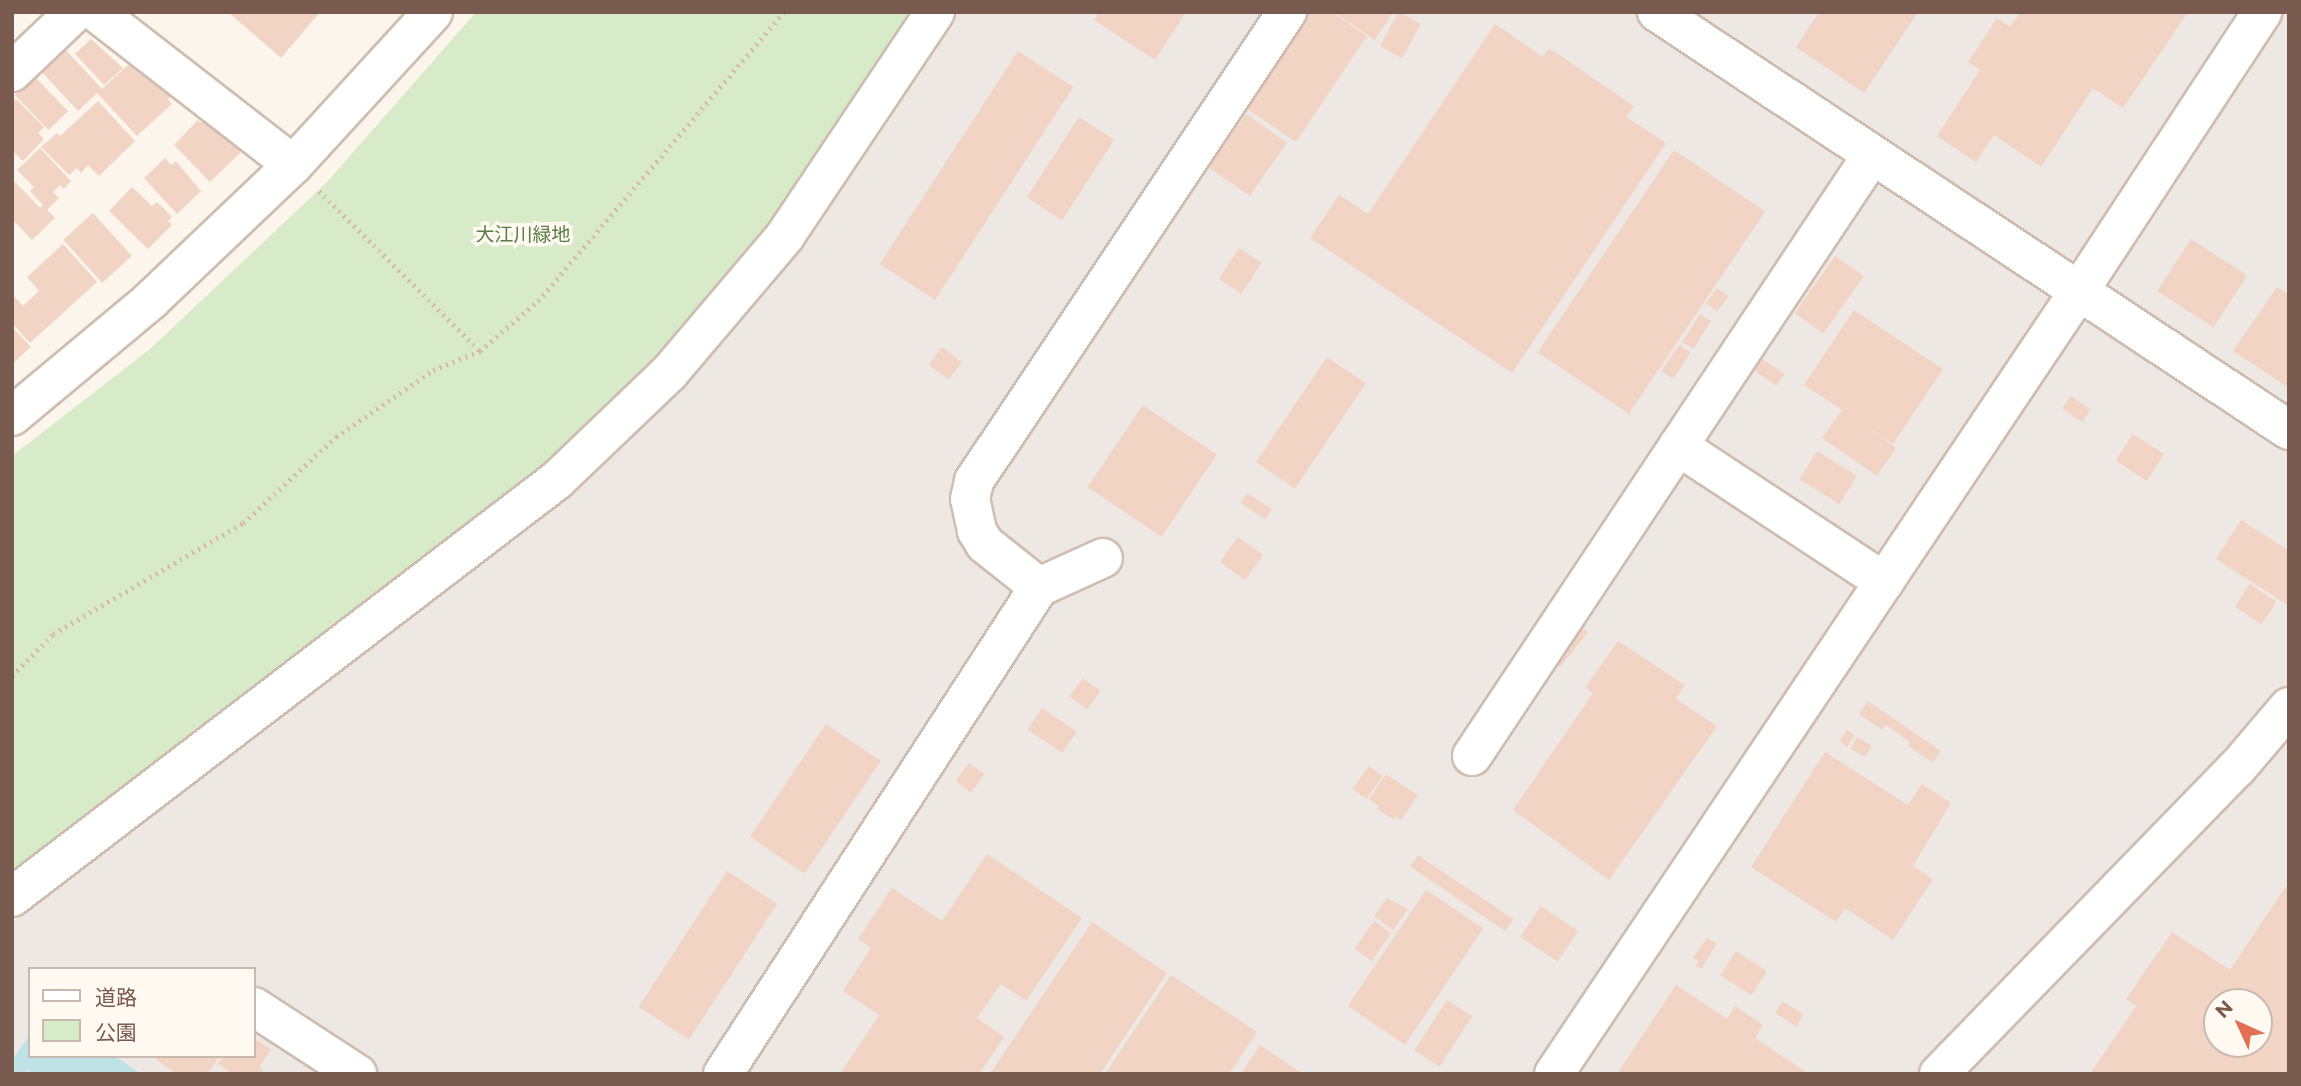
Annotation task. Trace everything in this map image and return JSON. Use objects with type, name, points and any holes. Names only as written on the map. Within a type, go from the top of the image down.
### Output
[{"type":"street","points":[[12,72],[75,12]]},
{"type":"street","points":[[96,12],[292,164]]},
{"type":"street","points":[[12,416],[151,300],[292,164],[433,12]]},
{"type":"street","points":[[12,897],[557,480],[668,373],[785,236],[935,12]]},
{"type":"street","points":[[1039,587],[985,544],[976,531],[970,499],[974,481],[1287,12]]},
{"type":"street","points":[[1657,12],[2289,430]]},
{"type":"street","points":[[1554,1074],[2079,291],[2262,12]]},
{"type":"street","points":[[1472,756],[1872,155]]},
{"type":"street","points":[[1678,446],[1884,582]]},
{"type":"street","points":[[723,1074],[1039,587],[1103,558]]},
{"type":"street","points":[[1939,1074],[2236,768],[2289,707]]},
{"type":"street","points":[[256,1008],[358,1074]]},
{"type":"path","points":[[12,676],[53,634],[243,523],[336,437],[433,370],[480,351],[538,302],[784,12]]},
{"type":"path","points":[[292,164],[480,351]]},
{"type":"shaded area","points":[[959,12],[2289,12],[2289,1074],[12,1074],[12,922],[565,493],[681,386],[803,246]]},
{"type":"green space","name":"大江川緑地","points":[[476,12],[910,12],[771,223],[656,361],[554,456],[12,870],[12,456],[150,349],[326,183]]},
{"type":"water","points":[[28,1038],[28,1058],[118,1058],[141,1074],[33,1074],[28,1070],[25,1074],[12,1074],[12,1060]]},
{"type":"building","points":[[228,12],[320,12],[281,58]]},
{"type":"building","points":[[1099,12],[1186,12],[1155,60],[1094,20]]},
{"type":"building","points":[[1302,12],[1332,12],[1367,36],[1296,142],[1238,103]]},
{"type":"building","points":[[1334,12],[1393,12],[1375,40]]},
{"type":"building","points":[[1399,12],[1421,24],[1402,58],[1380,46]]},
{"type":"building","points":[[1819,12],[1918,12],[1864,93],[1796,47]]},
{"type":"building","points":[[2020,12],[2188,12],[2123,108],[2093,88],[2041,167],[1994,135],[1976,162],[1937,136],[1980,70],[1968,62],[1997,18],[2010,27]]},
{"type":"building","points":[[1495,24],[1543,57],[1549,48],[1634,106],[1626,117],[1666,143],[1512,373],[1310,238],[1339,195],[1368,214]]},
{"type":"building","points":[[91,39],[123,68],[104,85],[75,54]]},
{"type":"building","points":[[64,48],[102,89],[131,62],[172,95],[168,99],[172,104],[137,136],[97,93],[78,111],[41,71]]},
{"type":"building","points":[[1018,51],[1073,87],[935,300],[880,264]]},
{"type":"building","points":[[34,76],[68,111],[49,130],[15,95]]},
{"type":"building","points":[[16,99],[44,127],[38,133],[44,139],[23,161],[12,150],[12,103]]},
{"type":"building","points":[[98,101],[135,141],[99,176],[88,165],[81,173],[77,168],[69,175],[41,147],[57,133],[60,136]]},
{"type":"building","points":[[1246,114],[1287,143],[1250,196],[1209,167]]},
{"type":"building","points":[[209,115],[243,150],[210,182],[174,145],[198,120],[200,123]]},
{"type":"building","points":[[1079,117],[1114,140],[1062,220],[1027,198]]},
{"type":"building","points":[[40,148],[71,181],[64,189],[60,185],[53,192],[59,198],[47,210],[55,218],[32,240],[12,219],[12,179],[40,208],[43,205],[30,191],[34,187],[17,170]]},
{"type":"building","points":[[1674,150],[1765,212],[1629,414],[1538,352]]},
{"type":"building","points":[[165,158],[171,165],[176,161],[201,191],[177,214],[144,178]]},
{"type":"building","points":[[132,187],[152,206],[157,202],[172,217],[168,221],[172,225],[148,249],[109,211]]},
{"type":"building","points":[[93,213],[132,256],[102,283],[63,240]]},
{"type":"building","points":[[2191,239],[2247,275],[2213,327],[2157,291]]},
{"type":"building","points":[[63,244],[97,282],[30,343],[12,323],[12,294],[23,306],[39,291],[27,277]]},
{"type":"building","points":[[1239,248],[1262,263],[1241,294],[1219,279]]},
{"type":"building","points":[[1835,256],[1864,276],[1824,333],[1795,313]]},
{"type":"building","points":[[2277,287],[2289,295],[2289,388],[2233,351]]},
{"type":"building","points":[[1717,288],[1728,296],[1717,312],[1706,303]]},
{"type":"building","points":[[1854,310],[1943,369],[1893,444],[1862,424],[1896,448],[1877,476],[1822,438],[1842,410],[1804,385]]},
{"type":"building","points":[[1700,314],[1711,321],[1694,349],[1683,342]]},
{"type":"building","points":[[12,327],[31,347],[12,364]]},
{"type":"building","points":[[1679,345],[1691,353],[1673,379],[1662,371]]},
{"type":"building","points":[[942,347],[962,362],[949,380],[929,365]]},
{"type":"building","points":[[1327,357],[1366,383],[1295,489],[1256,462]]},
{"type":"building","points":[[1762,359],[1784,374],[1777,386],[1754,371]]},
{"type":"building","points":[[2071,396],[2091,410],[2082,422],[2062,408]]},
{"type":"building","points":[[1143,405],[1217,455],[1161,537],[1088,487]]},
{"type":"building","points":[[2133,434],[2164,454],[2147,481],[2116,461]]},
{"type":"building","points":[[1817,451],[1857,476],[1839,504],[1800,479]]},
{"type":"building","points":[[1247,493],[1272,509],[1266,519],[1240,503]]},
{"type":"building","points":[[2241,520],[2289,551],[2289,606],[2216,559]]},
{"type":"building","points":[[1238,537],[1263,555],[1245,580],[1220,562]]},
{"type":"building","points":[[2250,584],[2277,602],[2261,624],[2235,606]]},
{"type":"building","points":[[1578,624],[1588,632],[1560,667],[1550,659]]},
{"type":"building","points":[[1618,641],[1685,685],[1676,699],[1717,726],[1609,880],[1513,810],[1593,693],[1585,688]]},
{"type":"building","points":[[1083,678],[1101,691],[1087,710],[1069,697]]},
{"type":"building","points":[[1868,701],[1941,751],[1933,763],[1907,745],[1910,742],[1886,725],[1882,730],[1859,714]]},
{"type":"building","points":[[1042,708],[1077,731],[1062,753],[1027,730]]},
{"type":"building","points":[[826,724],[881,761],[805,874],[750,837]]},
{"type":"building","points":[[1847,730],[1855,735],[1847,747],[1840,742]]},
{"type":"building","points":[[1857,737],[1872,746],[1865,757],[1850,748]]},
{"type":"building","points":[[1825,752],[1908,805],[1922,784],[1951,803],[1913,866],[1933,879],[1893,940],[1845,908],[1836,922],[1751,867]]},
{"type":"building","points":[[969,763],[984,774],[971,793],[955,782]]},
{"type":"building","points":[[1369,766],[1383,776],[1366,799],[1353,789]]},
{"type":"building","points":[[1386,774],[1418,795],[1401,820],[1396,816],[1394,820],[1377,809],[1379,806],[1369,799]]},
{"type":"building","points":[[987,854],[1082,918],[1026,1001],[1001,984],[977,1018],[1004,1037],[979,1074],[840,1074],[879,1015],[843,991],[871,948],[858,939],[892,888],[942,921]]},
{"type":"building","points":[[1418,855],[1513,919],[1506,931],[1410,867]]},
{"type":"building","points":[[727,871],[777,904],[689,1040],[639,1007]]},
{"type":"building","points":[[2289,882],[2289,1074],[2090,1074],[2136,1006],[2126,999],[2172,932],[2230,970]]},
{"type":"building","points":[[1426,890],[1483,929],[1405,1045],[1348,1006]]},
{"type":"building","points":[[1387,898],[1408,909],[1393,930],[1374,916]]},
{"type":"building","points":[[1541,906],[1578,931],[1558,962],[1520,937]]},
{"type":"building","points":[[1374,921],[1391,933],[1372,961],[1354,949]]},
{"type":"building","points":[[1092,922],[1167,973],[1100,1074],[990,1074]]},
{"type":"building","points":[[1707,938],[1717,944],[1701,969],[1696,965],[1699,961],[1693,958]]},
{"type":"building","points":[[1736,951],[1767,971],[1751,995],[1720,975]]},
{"type":"building","points":[[1171,975],[1257,1032],[1229,1074],[1105,1074]]},
{"type":"building","points":[[1676,985],[1727,1019],[1735,1006],[1763,1025],[1755,1038],[1809,1074],[1617,1074]]},
{"type":"building","points":[[1447,1000],[1472,1016],[1439,1067],[1414,1050]]},
{"type":"building","points":[[1783,1001],[1804,1015],[1796,1027],[1775,1013]]},
{"type":"building","points":[[256,1039],[271,1050],[259,1067],[263,1070],[261,1074],[227,1074],[229,1071],[218,1064],[222,1058],[256,1058]]},
{"type":"building","points":[[1260,1045],[1303,1074],[1241,1074]]},
{"type":"building","points":[[155,1058],[219,1058],[207,1074],[176,1074]]}]
